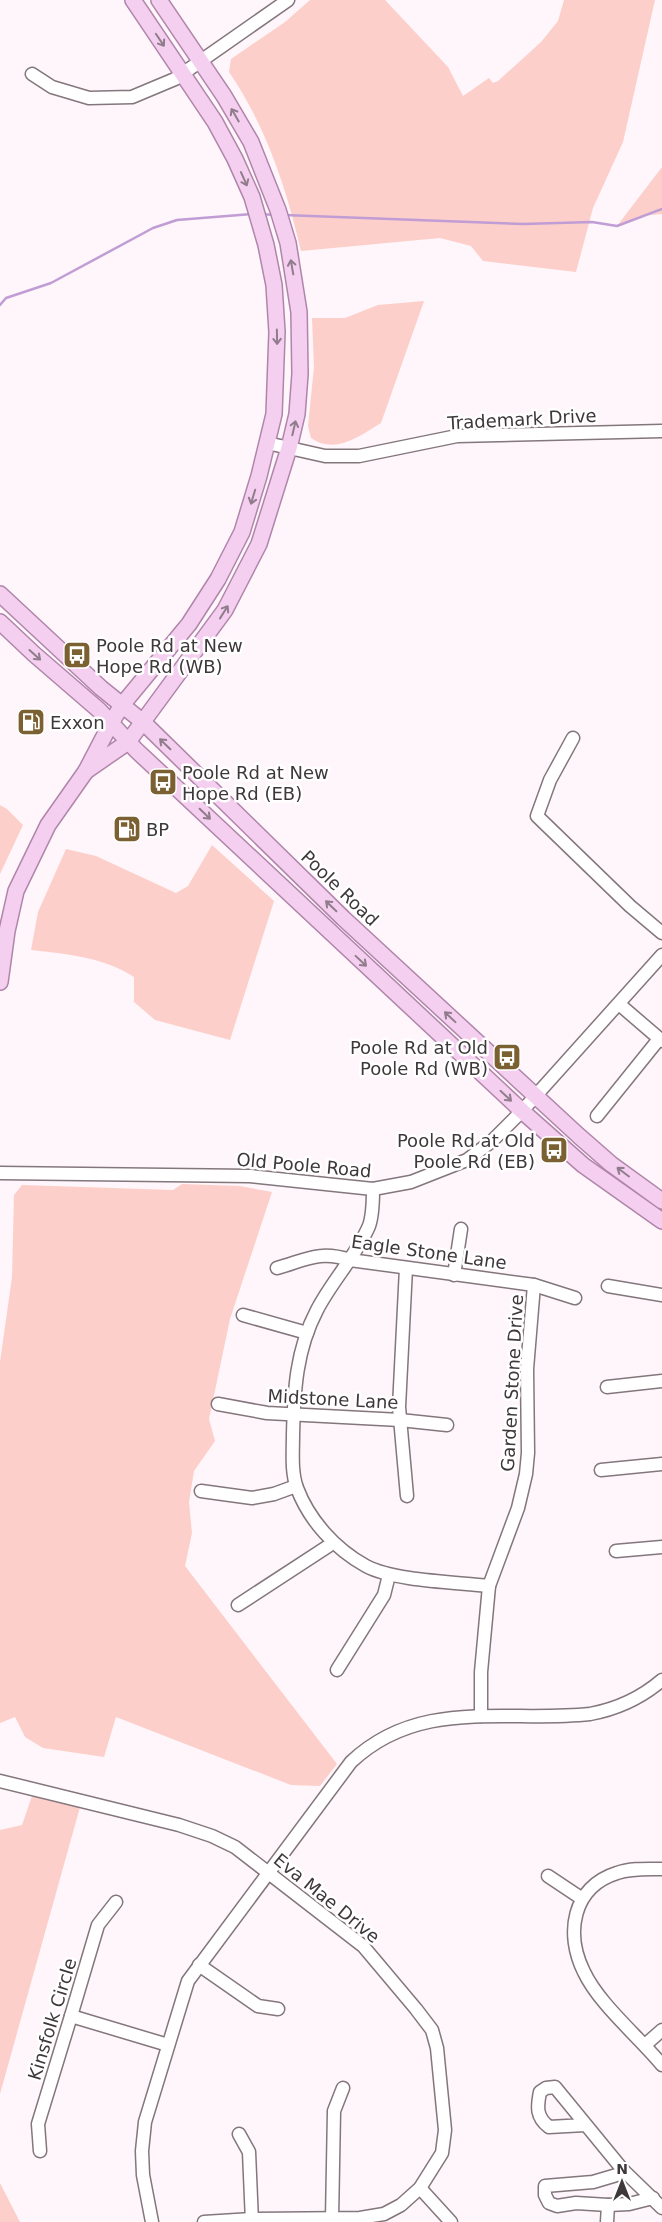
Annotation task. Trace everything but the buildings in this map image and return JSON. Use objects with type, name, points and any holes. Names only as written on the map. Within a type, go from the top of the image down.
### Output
[{"type":"main road","points":[[0,982],[7,931],[16,891],[48,825],[86,772],[110,723],[122,705],[189,624],[218,579],[242,532],[274,414],[277,332],[274,285],[266,245],[252,197],[235,159],[215,122],[133,0]]},
{"type":"main road","points":[[86,772],[128,742],[225,610],[259,544],[289,448],[297,414],[300,374],[299,312],[288,243],[278,210],[251,142],[224,96],[159,0]]},
{"type":"main road","name":"Poole Road","points":[[0,594],[101,688],[143,722],[343,918],[536,1096],[612,1164],[662,1202]]},
{"type":"main road","points":[[0,622],[100,711],[128,742],[522,1111],[583,1164],[662,1221]]},
{"type":"street","points":[[32,74],[52,87],[89,98],[132,97],[158,87],[183,74],[288,0]]},
{"type":"street","name":"Trademark Drive","points":[[267,443],[325,456],[359,456],[457,436],[662,431]]},
{"type":"street","points":[[573,738],[550,780],[537,816],[630,906],[662,933]]},
{"type":"street","name":"Old Poole Road","points":[[0,1173],[250,1176],[373,1189],[411,1182],[467,1160],[492,1141],[536,1096],[662,955]]},
{"type":"street","points":[[597,1116],[661,1040],[619,1004]]},
{"type":"street","points":[[373,1189],[373,1205],[369,1225],[350,1260],[317,1311],[301,1350],[296,1376],[292,1459],[296,1486],[308,1513],[333,1543],[366,1566],[389,1575],[489,1586]]},
{"type":"street","points":[[454,1275],[461,1228]]},
{"type":"street","name":"Eagle Stone Lane","points":[[277,1268],[323,1254],[350,1260],[534,1285],[575,1298]]},
{"type":"street","points":[[406,1268],[400,1420],[407,1496]]},
{"type":"street","name":"Garden Stone Drive","points":[[481,1716],[481,1672],[489,1586],[518,1508],[526,1474],[528,1453],[527,1369],[534,1285]]},
{"type":"street","points":[[608,1286],[662,1295]]},
{"type":"street","points":[[243,1315],[307,1334]]},
{"type":"street","points":[[606,1387],[662,1381]]},
{"type":"street","name":"Midstone Lane","points":[[218,1404],[267,1413],[400,1420],[447,1425]]},
{"type":"street","points":[[600,1470],[662,1464]]},
{"type":"street","points":[[201,1491],[252,1498],[274,1494],[296,1486]]},
{"type":"street","points":[[238,1605],[333,1543]]},
{"type":"street","points":[[616,1551],[662,1547]]},
{"type":"street","points":[[337,1670],[384,1595],[389,1575]]},
{"type":"street","points":[[152,2222],[143,2175],[142,2151],[145,2122],[188,1981],[351,1762],[364,1751],[392,1734],[412,1725],[438,1718],[590,1714],[630,1701],[662,1680]]},
{"type":"street","name":"Eva Mae Drive","points":[[0,1781],[179,1825],[212,1836],[235,1847],[363,1946],[432,2030],[437,2048],[445,2130],[442,2153],[420,2188],[401,2205],[384,2214],[366,2218],[204,2222]]},
{"type":"street","points":[[662,1869],[638,1869],[618,1872],[598,1880],[581,1898],[574,1918],[576,1952],[584,1974],[606,2003],[662,2065]]},
{"type":"street","points":[[548,1876],[581,1898]]},
{"type":"street","name":"Kinsfolk Circle","points":[[40,2151],[38,2124],[98,1926],[116,1902]]},
{"type":"street","points":[[199,1965],[258,2006],[278,2009]]},
{"type":"street","points":[[71,2016],[168,2045]]},
{"type":"street","points":[[645,2045],[662,2030]]},
{"type":"street","points":[[332,2219],[334,2111],[343,2088]]},
{"type":"street","points":[[584,2125],[623,2170],[662,2208]]},
{"type":"street","points":[[239,2134],[249,2152],[252,2220]]},
{"type":"street","points":[[623,2170],[620,2174],[593,2182],[545,2186],[545,2196],[549,2203],[557,2206],[576,2202],[608,2206],[629,2204],[653,2198]]},
{"type":"street","points":[[420,2188],[451,2222]]},
{"type":"street","points":[[607,2222],[608,2206]]},
{"type":"shaded area","points":[[310,0],[385,0],[448,67],[463,96],[489,78],[493,83],[498,81],[541,42],[558,21],[564,0],[655,0],[623,142],[593,208],[576,272],[483,261],[471,246],[440,238],[301,251],[289,204],[264,135],[229,72],[231,59],[285,22]]},
{"type":"shaded area","points":[[662,167],[662,214],[640,216],[617,226]]},
{"type":"shaded area","points":[[424,301],[381,423],[356,438],[338,444],[320,443],[311,438],[308,426],[314,367],[312,318],[345,318],[378,305]]},
{"type":"shaded area","points":[[0,805],[7,809],[23,825],[0,874]]},
{"type":"shaded area","points":[[212,845],[274,901],[230,1040],[155,1020],[134,1002],[134,977],[122,970],[84,958],[31,950],[38,912],[66,849],[96,856],[176,893],[188,886]]},
{"type":"shaded area","points":[[182,1184],[240,1186],[272,1192],[230,1319],[209,1419],[215,1441],[194,1471],[189,1502],[192,1533],[185,1566],[337,1764],[320,1786],[291,1785],[116,1717],[104,1757],[43,1748],[25,1737],[15,1717],[0,1723],[0,1362],[12,1277],[14,1195],[22,1185],[173,1190]]},
{"type":"shaded area","points":[[32,1796],[80,1807],[0,2094],[0,1830],[22,1825]]},
{"type":"shaded area","points":[[0,2183],[20,2222],[0,2222]]},
{"type":"waterway","points":[[284,215],[523,224],[592,222],[617,226],[662,209]]},
{"type":"waterway","points":[[0,305],[6,298],[51,283],[153,228],[177,220],[252,214]]},
{"type":"waterway","points":[[262,214],[274,215]]},
{"type":"place","name":"Poole Rd at New Hope Rd (WB)","points":[[77,655]]},
{"type":"place","name":"Exxon","points":[[31,722]]},
{"type":"place","name":"Poole Rd at New Hope Rd (EB)","points":[[163,782]]},
{"type":"place","name":"BP","points":[[127,829]]},
{"type":"place","name":"Poole Rd at Old Poole Rd (WB)","points":[[507,1057]]},
{"type":"place","name":"Poole Rd at Old Poole Rd (EB)","points":[[554,1150]]}]
